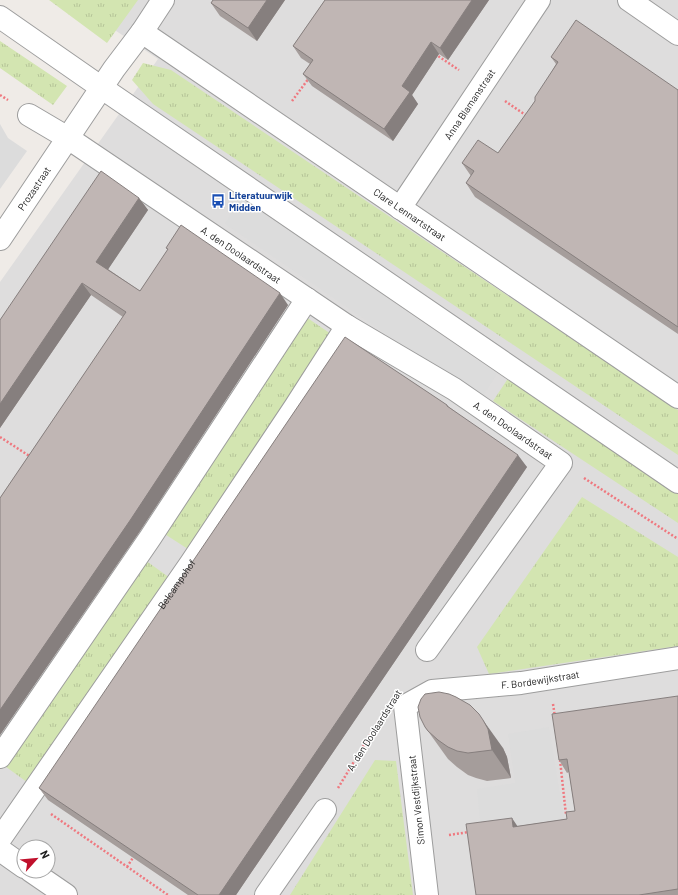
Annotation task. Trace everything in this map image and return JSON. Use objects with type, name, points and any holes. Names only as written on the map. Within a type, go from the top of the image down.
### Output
[{"type":"street","points":[[102,88],[163,0]]},
{"type":"street","name":"Anna Blamanstraat","points":[[400,208],[538,0]]},
{"type":"street","points":[[629,0],[678,34]]},
{"type":"street","points":[[0,17],[678,482]]},
{"type":"street","name":"Clare Lennartstraat","points":[[142,32],[678,397]]},
{"type":"street","name":"Prozastraat","points":[[0,239],[102,88]]},
{"type":"street","name":"A. den Doolaardstraat","points":[[29,115],[68,138],[347,326],[454,389],[561,463],[426,650]]},
{"type":"street","points":[[0,757],[150,538],[307,299]]},
{"type":"street","name":"Belcampohof","points":[[0,838],[195,556],[295,407],[347,326]]},
{"type":"street","name":"F. Bordewijkstraat","points":[[405,706],[432,691],[521,683],[678,658]]},
{"type":"street","name":"Simon Vestdijkstraat","points":[[405,706],[427,895]]},
{"type":"street","points":[[266,895],[325,810]]},
{"type":"street","points":[[0,850],[16,861]]},
{"type":"street","points":[[43,879],[66,895]]},
{"type":"path","points":[[431,51],[527,116]]},
{"type":"path","points":[[276,123],[312,73]]},
{"type":"path","points":[[561,463],[678,539]]},
{"type":"path","points":[[550,678],[555,718]]},
{"type":"path","name":"A. den Doolaardstraat","points":[[325,810],[381,717]]},
{"type":"path","points":[[560,757],[567,820]]},
{"type":"path","points":[[28,797],[168,895]]},
{"type":"path","points":[[449,842],[448,834],[472,832]]},
{"type":"path","points":[[127,867],[136,854]]},
{"type":"shaded area","points":[[70,0],[678,0],[678,895],[0,895],[0,282],[158,59]]},
{"type":"shaded area","points":[[0,124],[8,138],[27,151],[0,189]]},
{"type":"shaded area","points":[[240,197],[497,374],[481,399],[225,224]]},
{"type":"shaded area","points":[[549,727],[564,819],[481,831],[477,789],[515,783],[508,734]]},
{"type":"green space","points":[[49,0],[138,0],[107,43]]},
{"type":"green space","points":[[0,41],[67,86],[53,105],[0,68]]},
{"type":"green space","points":[[143,63],[171,70],[678,410],[678,455],[153,104],[132,80]]},
{"type":"green space","points":[[306,317],[334,336],[191,551],[160,531]]},
{"type":"green space","points":[[509,377],[678,493],[678,523],[493,401]]},
{"type":"green space","points":[[582,497],[678,557],[678,646],[489,674],[477,647]]},
{"type":"green space","points":[[145,560],[170,578],[31,785],[2,764]]},
{"type":"green space","points":[[375,760],[396,761],[413,895],[290,895]]},
{"type":"building","points":[[213,0],[267,0],[248,28],[211,3]]},
{"type":"building","points":[[325,0],[472,0],[440,48],[431,42],[402,86],[410,92],[384,129],[303,74],[313,60],[293,46]]},
{"type":"building","points":[[576,20],[678,90],[678,327],[466,183],[474,171],[462,163],[478,140],[498,153],[535,101],[535,97],[558,62],[551,57]]},
{"type":"building","points":[[101,171],[139,198],[96,262],[140,291],[168,249],[166,248],[181,225],[280,293],[131,519],[0,710],[0,498],[126,312],[82,283],[0,404],[0,320]]},
{"type":"building","points":[[345,337],[447,405],[518,455],[219,895],[198,895],[39,788]]},
{"type":"building","points":[[439,692],[456,697],[470,705],[479,714],[488,729],[492,750],[468,753],[457,751],[448,747],[428,731],[420,717],[418,707],[425,694]]},
{"type":"building","points":[[678,696],[678,889],[639,895],[476,895],[466,824],[512,818],[513,827],[567,819],[566,812],[575,811],[567,759],[559,760],[552,714]]},
{"type":"place","name":"Literatuurwijk Midden","points":[[218,201]]}]
